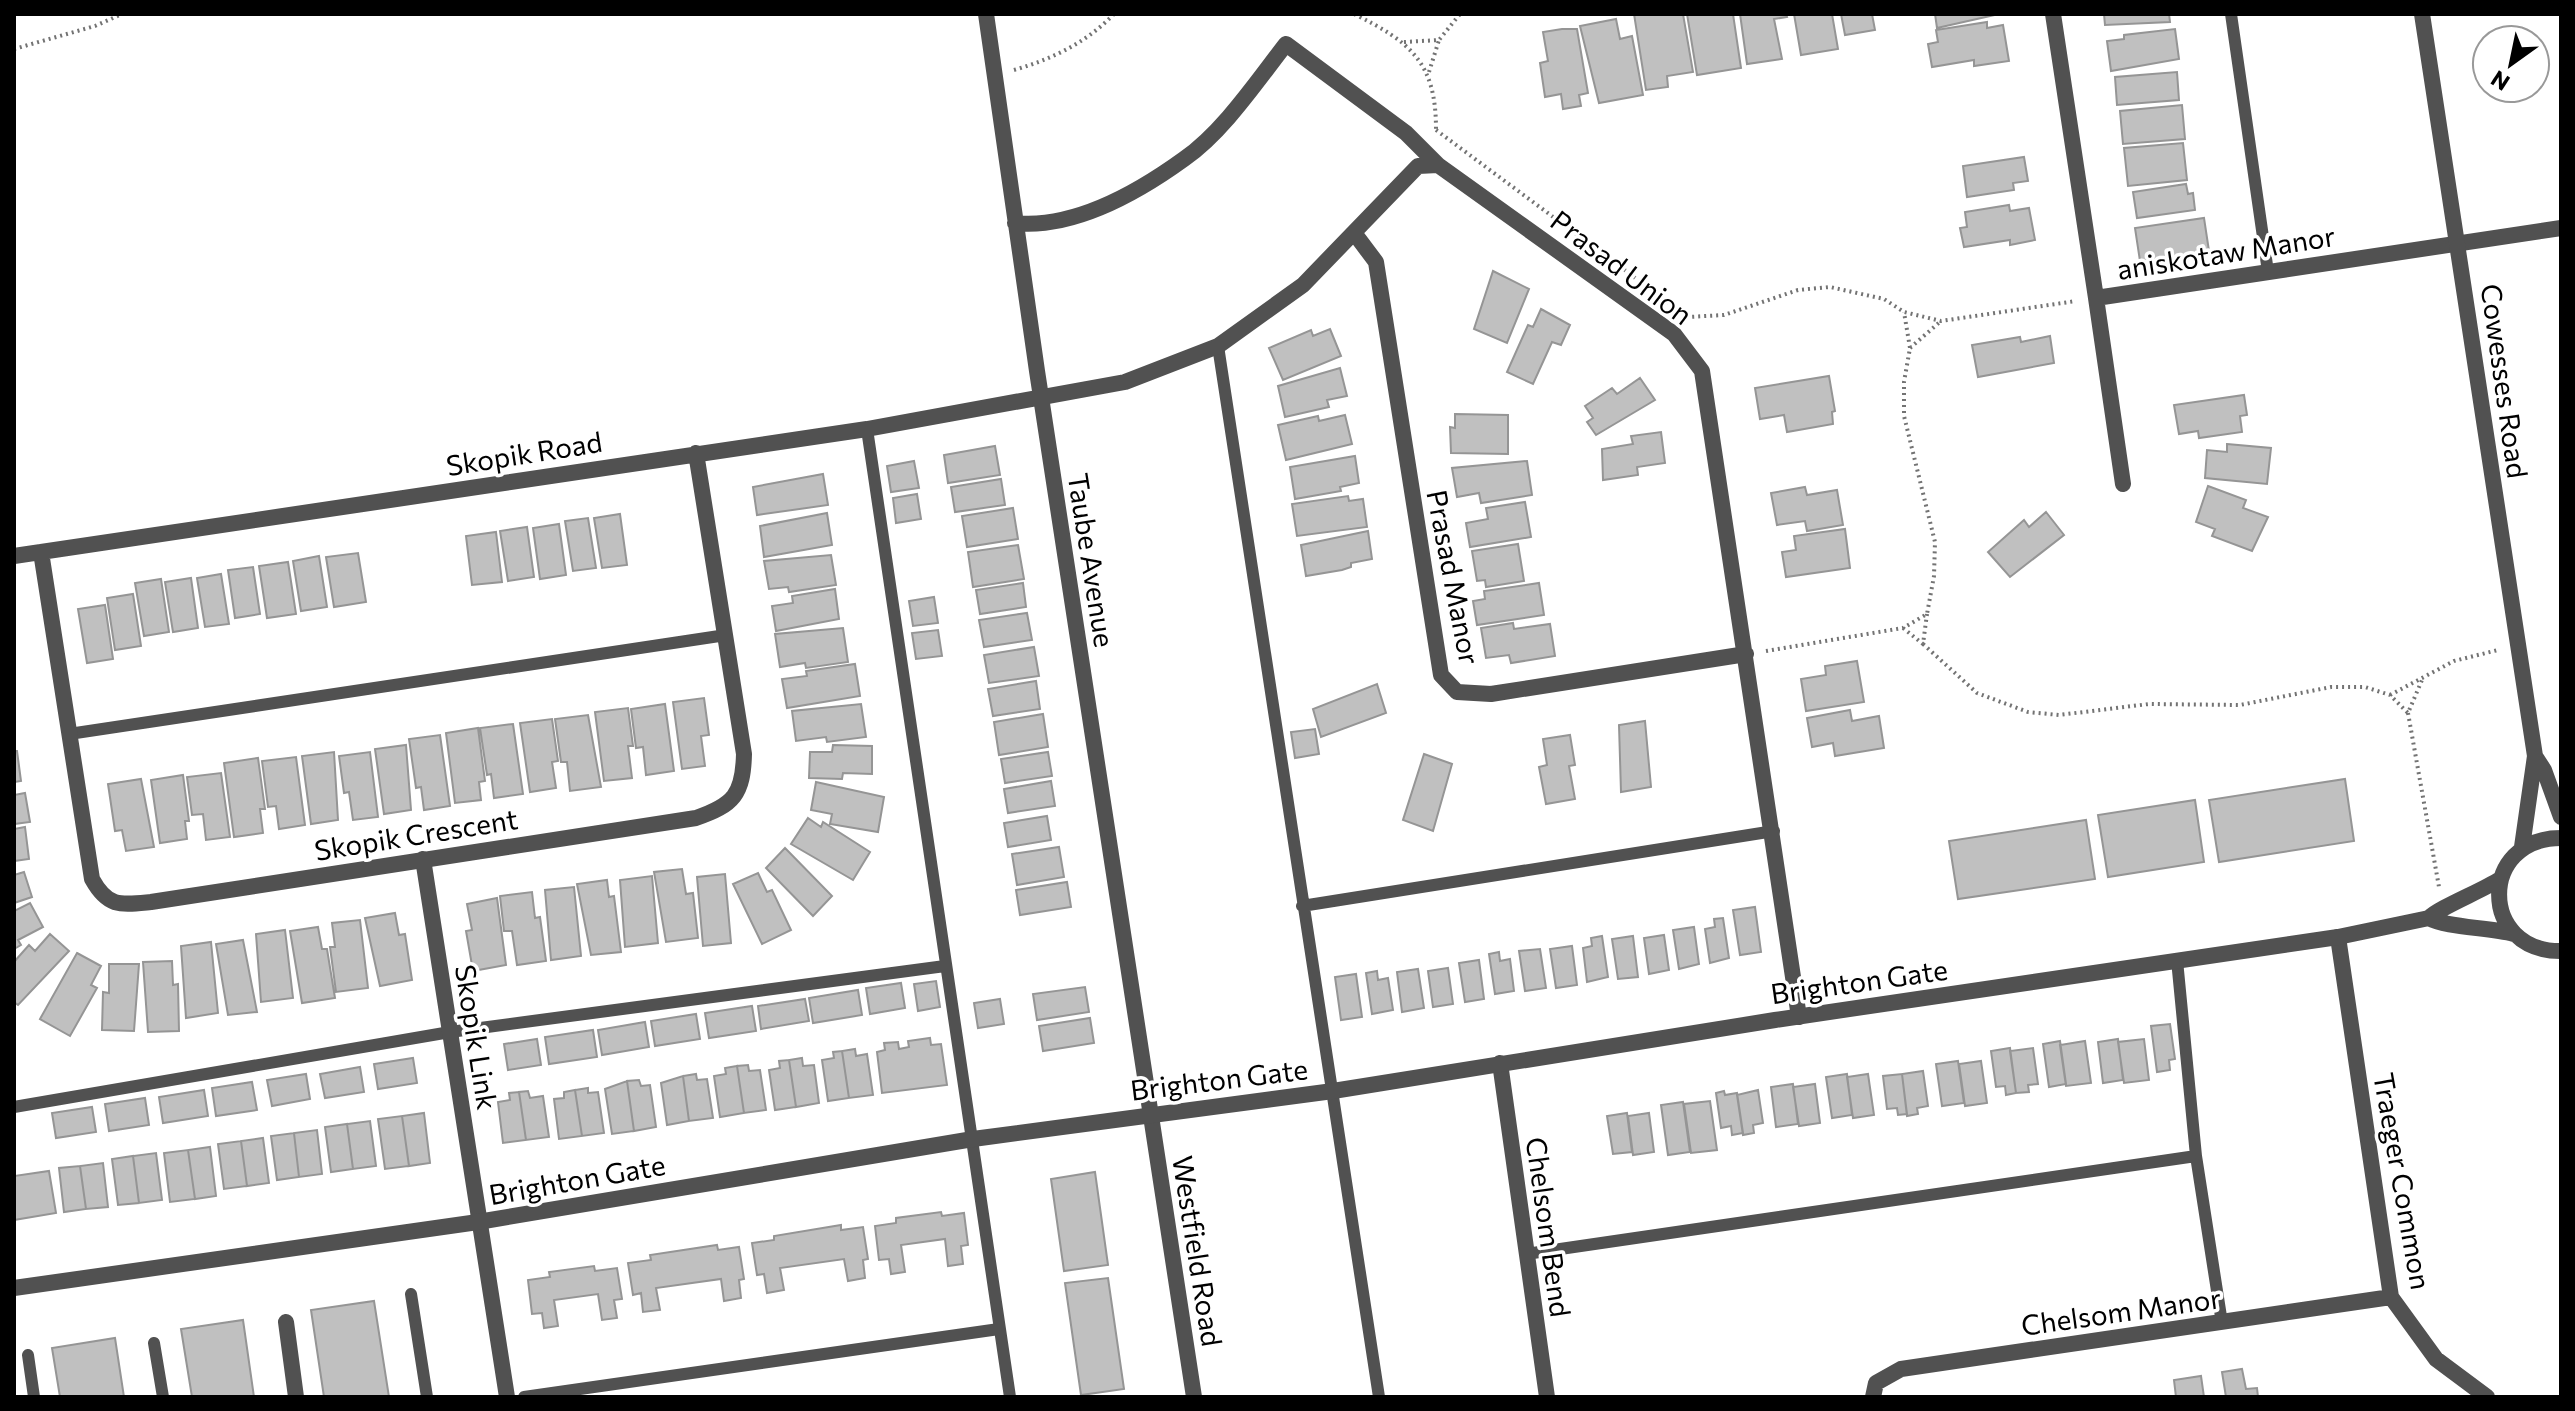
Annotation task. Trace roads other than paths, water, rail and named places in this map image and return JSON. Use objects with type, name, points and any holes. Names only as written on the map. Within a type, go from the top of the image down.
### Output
[{"type":"street","name":"Taube Avenue","points":[[986,14],[1041,399],[1151,1113]]},
{"type":"street","name":"aniskotaw Manor","points":[[2053,14],[2096,298],[2561,228]]},
{"type":"street","name":"Cowesses Road","points":[[2422,14],[2535,756],[2561,817]]},
{"type":"street","name":"Prasad Union","points":[[1015,223],[1038,225],[1093,212],[1186,159],[1237,106],[1286,44],[1412,138],[1438,165],[1674,334],[1702,371],[1774,831],[1799,1017]]},
{"type":"street","points":[[1041,399],[1125,382],[1218,346],[1303,285],[1418,166],[1438,165]]},
{"type":"street","name":"Prasad Manor","points":[[1355,234],[1376,262],[1441,675],[1457,692],[1491,694],[1746,654]]},
{"type":"street","points":[[2096,298],[2123,484]]},
{"type":"street","name":"Skopik Road","points":[[14,556],[867,429],[1041,399]]},
{"type":"street","name":"Skopik Crescent","points":[[41,552],[92,879],[102,897],[122,904],[696,818],[728,804],[741,782],[744,754],[696,453]]},
{"type":"street","name":"Cowesses Road","points":[[2522,847],[2535,756]]},
{"type":"street","points":[[2514,934],[2503,918],[2498,898],[2500,879],[2508,862],[2522,847],[2540,839],[2561,838]]},
{"type":"street","name":"Skopik Link","points":[[423,859],[507,1397]]},
{"type":"street","name":"Brighton Gate","points":[[14,1288],[478,1222],[973,1139],[1333,1091],[1799,1017],[2338,937],[2429,918],[2435,911],[2465,900],[2500,879]]},
{"type":"street","name":"Brighton Gate","points":[[2429,918],[2439,924],[2490,927],[2514,934],[2529,945],[2561,951]]},
{"type":"street","name":"Traeger Common","points":[[2338,937],[2391,1297],[2436,1359],[2487,1397]]},
{"type":"street","name":"Chelsom Bend","points":[[1500,1063],[1547,1397]]},
{"type":"street","name":"Westfield Road","points":[[1151,1113],[1194,1397]]},
{"type":"street","name":"Chelsom Manor","points":[[1873,1397],[1876,1383],[1901,1369],[2391,1297]]},
{"type":"street","points":[[286,1322],[296,1397]]},
{"type":"lane","points":[[2231,14],[2268,272]]},
{"type":"lane","points":[[1218,346],[1379,1397]]},
{"type":"lane","points":[[867,429],[1010,1397]]},
{"type":"lane","points":[[69,734],[726,635]]},
{"type":"lane","points":[[1302,906],[1774,831]]},
{"type":"lane","points":[[2177,960],[2196,1156],[2222,1323]]},
{"type":"lane","points":[[14,1107],[450,1032],[945,966]]},
{"type":"lane","points":[[1526,1254],[2196,1156]]},
{"type":"lane","points":[[411,1294],[427,1397]]},
{"type":"lane","points":[[524,1397],[999,1329]]},
{"type":"lane","points":[[154,1343],[163,1397]]},
{"type":"lane","points":[[28,1355],[34,1397]]}]
